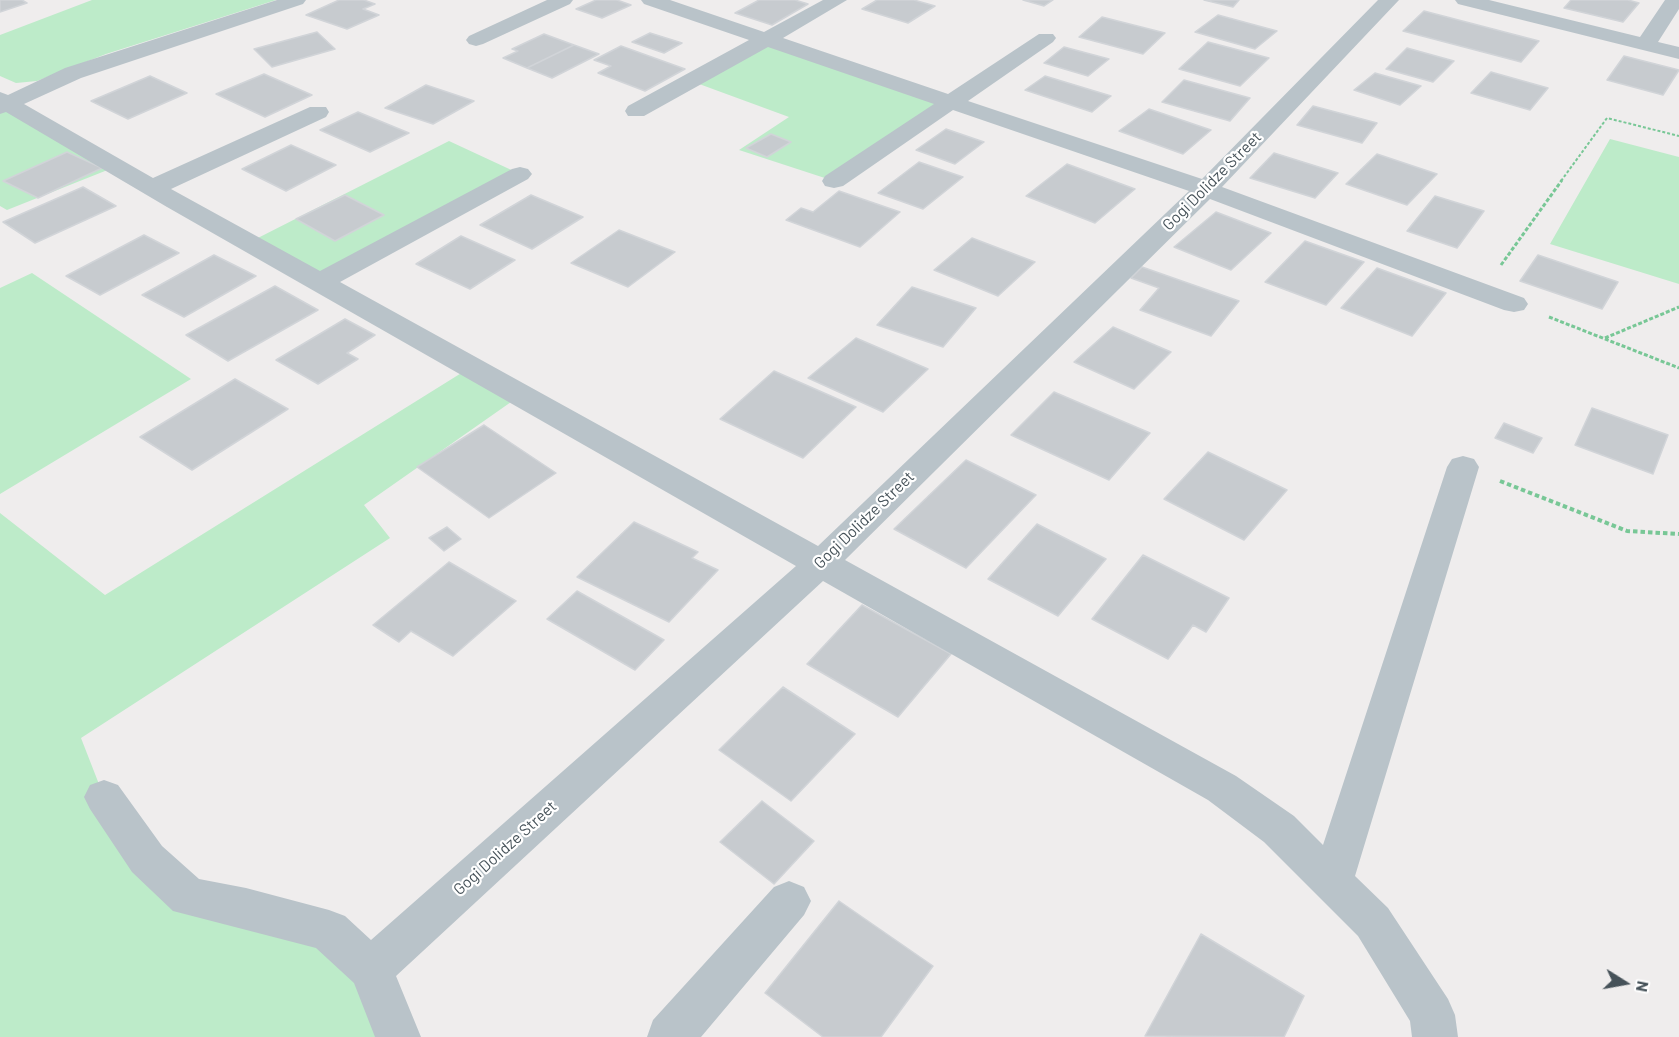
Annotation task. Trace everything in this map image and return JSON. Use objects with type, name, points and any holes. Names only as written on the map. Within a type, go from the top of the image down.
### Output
[{"type":"street","points":[[3,103],[73,73],[296,0]]},
{"type":"street","points":[[476,40],[563,0]]},
{"type":"street","points":[[651,0],[1206,189],[1514,304]]},
{"type":"street","points":[[636,111],[837,0]]},
{"type":"street","name":"Gogi Dolidze Street","points":[[371,969],[821,563],[1206,189],[1389,0]]},
{"type":"street","points":[[1465,0],[1679,53]]},
{"type":"street","points":[[1646,45],[1675,0]]},
{"type":"street","points":[[834,181],[1046,38]]},
{"type":"street","points":[[3,103],[1222,788],[1279,829],[1373,922],[1432,1015],[1435,1037]]},
{"type":"street","points":[[152,188],[318,112]]},
{"type":"street","points":[[320,282],[520,174]]},
{"type":"street","points":[[1332,882],[1463,467]]},
{"type":"street","points":[[104,797],[147,859],[188,897],[246,908],[329,932],[371,969],[398,1037]]},
{"type":"street","points":[[670,1037],[789,901]]},
{"type":"path","points":[[1481,292],[1607,117],[1679,136]]},
{"type":"path","points":[[1514,304],[1679,368]]},
{"type":"path","points":[[1604,338],[1679,307]]},
{"type":"path","points":[[1463,467],[1627,531],[1679,534]]},
{"type":"green space","points":[[92,0],[276,0],[106,54],[37,81],[16,83],[0,76],[0,35]]},
{"type":"green space","points":[[765,39],[950,103],[834,181],[739,150],[789,117],[691,81]]},
{"type":"green space","points":[[0,107],[115,167],[7,210],[0,206]]},
{"type":"green space","points":[[1610,139],[1679,157],[1679,284],[1550,244]]},
{"type":"green space","points":[[449,141],[520,174],[320,282],[248,243]]},
{"type":"green space","points":[[32,273],[191,379],[0,494],[0,288]]},
{"type":"green space","points":[[471,367],[521,395],[364,505],[390,538],[81,738],[104,797],[147,859],[329,931],[398,1037],[0,1037],[0,513],[105,595]]},
{"type":"building","points":[[0,0],[22,0],[27,3],[0,12]]},
{"type":"building","points":[[339,0],[364,0],[375,4],[363,9],[379,15],[347,29],[306,15]]},
{"type":"building","points":[[596,0],[617,0],[631,5],[602,18],[576,9]]},
{"type":"building","points":[[759,0],[795,0],[808,4],[772,25],[735,13]]},
{"type":"building","points":[[877,0],[914,0],[935,6],[908,23],[862,9]]},
{"type":"building","points":[[1023,0],[1053,0],[1044,6]]},
{"type":"building","points":[[1204,0],[1239,0],[1233,7]]},
{"type":"building","points":[[1571,0],[1628,0],[1639,3],[1623,22],[1564,8]]},
{"type":"building","points":[[1424,11],[1539,41],[1521,62],[1403,31]]},
{"type":"building","points":[[1218,15],[1277,31],[1255,49],[1195,32]]},
{"type":"building","points":[[1102,17],[1165,33],[1143,54],[1079,37]]},
{"type":"building","points":[[317,32],[335,49],[272,67],[254,49]]},
{"type":"building","points":[[650,33],[682,43],[664,53],[632,42]]},
{"type":"building","points":[[544,34],[574,45],[527,68],[503,58],[518,51],[512,49]]},
{"type":"building","points":[[1208,42],[1269,58],[1240,86],[1179,69]]},
{"type":"building","points":[[574,45],[599,54],[552,78],[527,68]]},
{"type":"building","points":[[621,46],[685,69],[645,91],[598,73],[611,66],[594,60]]},
{"type":"building","points":[[1064,47],[1109,59],[1088,76],[1044,63]]},
{"type":"building","points":[[1407,48],[1454,61],[1433,82],[1386,69]]},
{"type":"building","points":[[1624,56],[1679,70],[1663,95],[1607,80]]},
{"type":"building","points":[[1491,72],[1548,88],[1530,110],[1471,93]]},
{"type":"building","points":[[1375,73],[1421,86],[1400,105],[1354,90]]},
{"type":"building","points":[[264,74],[312,95],[265,117],[216,94]]},
{"type":"building","points":[[150,76],[187,93],[128,119],[91,101]]},
{"type":"building","points":[[1045,76],[1111,96],[1092,112],[1025,90]]},
{"type":"building","points":[[1184,80],[1250,98],[1230,121],[1162,102]]},
{"type":"building","points":[[426,85],[474,101],[433,124],[385,108]]},
{"type":"building","points":[[1313,106],[1377,123],[1362,143],[1297,125]]},
{"type":"building","points":[[1149,109],[1211,130],[1183,154],[1119,131]]},
{"type":"building","points":[[358,112],[409,133],[370,152],[320,130]]},
{"type":"building","points":[[946,129],[984,142],[955,164],[916,150]]},
{"type":"building","points":[[771,134],[791,142],[767,157],[746,148]]},
{"type":"building","points":[[291,145],[336,165],[286,191],[242,169]]},
{"type":"building","points":[[67,152],[102,168],[38,198],[3,181]]},
{"type":"building","points":[[1274,153],[1338,173],[1315,198],[1250,178]]},
{"type":"building","points":[[1377,154],[1437,174],[1407,205],[1346,184]]},
{"type":"building","points":[[919,162],[963,177],[923,209],[878,193]]},
{"type":"building","points":[[1067,164],[1135,189],[1095,223],[1026,196]]},
{"type":"building","points":[[83,187],[116,206],[35,243],[3,222]]},
{"type":"building","points":[[839,191],[900,212],[860,247],[786,220],[801,208],[813,212]]},
{"type":"building","points":[[345,195],[384,215],[335,241],[296,219]]},
{"type":"building","points":[[531,195],[583,217],[532,249],[480,225]]},
{"type":"building","points":[[1435,196],[1484,211],[1457,248],[1407,231]]},
{"type":"building","points":[[1216,212],[1271,233],[1231,270],[1174,247]]},
{"type":"building","points":[[619,230],[675,252],[628,287],[571,263]]},
{"type":"building","points":[[144,235],[179,253],[100,295],[66,276]]},
{"type":"building","points":[[461,236],[515,260],[470,289],[416,264]]},
{"type":"building","points":[[972,238],[1035,262],[998,296],[934,270]]},
{"type":"building","points":[[1305,241],[1364,262],[1326,305],[1265,282]]},
{"type":"building","points":[[214,255],[256,276],[184,317],[142,295]]},
{"type":"building","points":[[1538,255],[1618,282],[1602,309],[1520,281]]},
{"type":"building","points":[[1142,267],[1239,301],[1211,336],[1140,310],[1159,288],[1131,278]]},
{"type":"building","points":[[1377,268],[1446,293],[1412,336],[1341,308]]},
{"type":"building","points":[[275,286],[318,310],[228,361],[186,335]]},
{"type":"building","points":[[912,287],[976,308],[943,347],[877,325]]},
{"type":"building","points":[[345,319],[375,335],[347,353],[358,359],[318,384],[276,360]]},
{"type":"building","points":[[1113,327],[1171,352],[1134,389],[1074,362]]},
{"type":"building","points":[[856,338],[928,369],[883,412],[808,378]]},
{"type":"building","points":[[774,371],[856,407],[803,458],[720,419]]},
{"type":"building","points":[[235,379],[288,409],[192,470],[140,437]]},
{"type":"building","points":[[1054,392],[1150,433],[1109,480],[1011,435]]},
{"type":"building","points":[[1592,408],[1668,435],[1653,474],[1575,445]]},
{"type":"building","points":[[1504,423],[1542,438],[1533,453],[1495,438]]},
{"type":"building","points":[[484,425],[556,473],[489,518],[417,467]]},
{"type":"building","points":[[1208,452],[1287,490],[1244,540],[1164,499]]},
{"type":"building","points":[[966,460],[1036,495],[966,568],[894,529]]},
{"type":"building","points":[[634,522],[698,552],[692,558],[718,570],[669,622],[577,577]]},
{"type":"building","points":[[1037,524],[1106,559],[1058,616],[988,579]]},
{"type":"building","points":[[447,527],[461,539],[444,551],[429,538]]},
{"type":"building","points":[[1143,555],[1229,598],[1206,632],[1193,625],[1168,659],[1092,619]]},
{"type":"building","points":[[449,562],[516,601],[453,656],[411,631],[399,642],[373,625]]},
{"type":"building","points":[[577,591],[664,640],[635,670],[547,619]]},
{"type":"building","points":[[862,605],[951,654],[898,717],[807,664]]},
{"type":"building","points":[[783,687],[855,734],[791,801],[719,750]]},
{"type":"building","points":[[762,801],[814,841],[774,884],[720,842]]},
{"type":"building","points":[[839,901],[933,966],[881,1037],[823,1037],[765,993]]},
{"type":"building","points":[[1201,934],[1304,996],[1284,1037],[1145,1036]]}]
